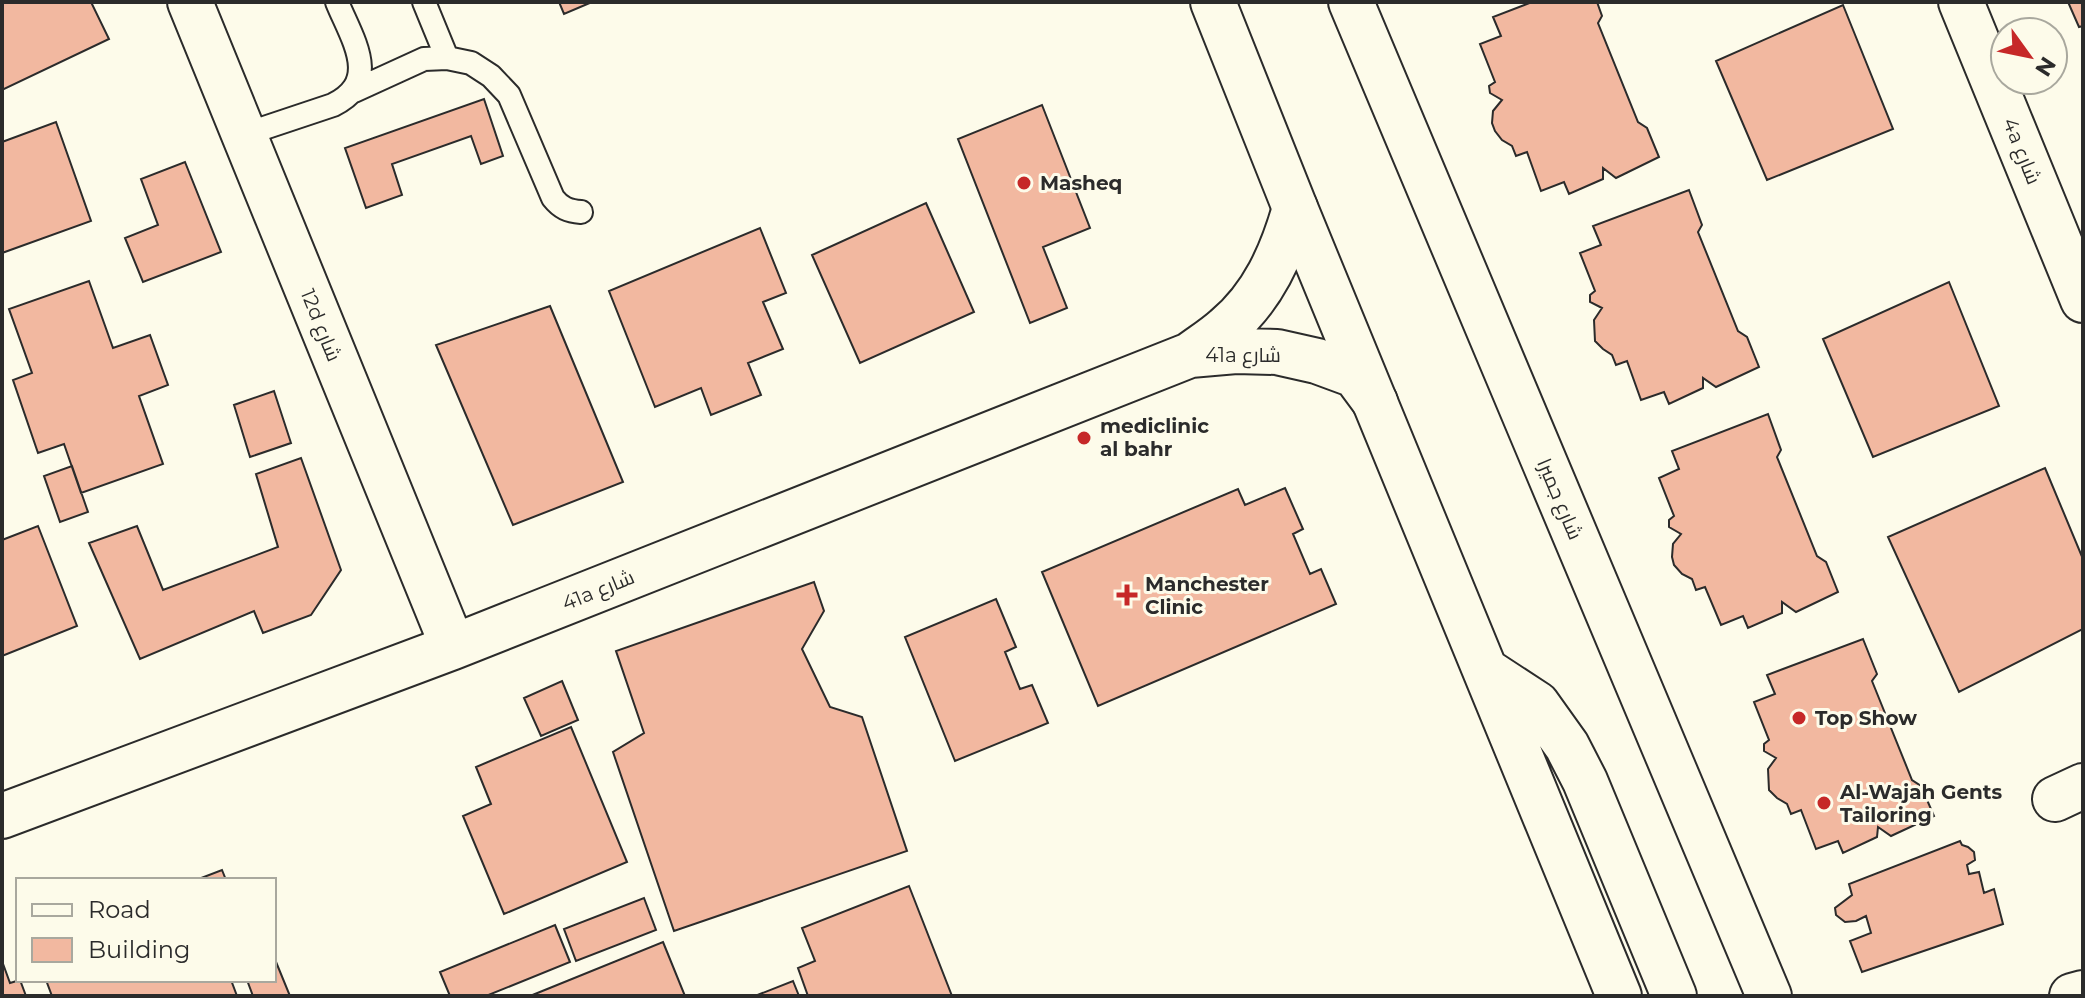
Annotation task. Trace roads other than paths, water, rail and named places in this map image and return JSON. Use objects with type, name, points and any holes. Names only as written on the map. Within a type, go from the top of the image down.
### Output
[{"type":"street","name":"12d شارع","points":[[190,2],[453,647]]},
{"type":"street","points":[[1213,2],[1619,996]]},
{"type":"street","name":"شارع جميرا","points":[[1351,2],[1762,980]]},
{"type":"street","name":"4a شارع","points":[[1961,2],[2083,300]]},
{"type":"street","name":"41a شارع","points":[[2,816],[453,647],[1190,355],[1227,327],[1251,302],[1286,242],[1295,208]]},
{"type":"street","name":"41a شارع","points":[[1190,355],[1236,351],[1277,352],[1317,361],[1355,375],[1375,402]]},
{"type":"street","points":[[1485,670],[1537,704],[1567,746],[1585,781],[1674,996]]},
{"type":"street","points":[[1588,920],[1600,996]]},
{"type":"street","points":[[1762,980],[1798,996]]},
{"type":"street","points":[[2072,996],[2083,993]]},
{"type":"lane","points":[[337,2],[361,67],[354,91]]},
{"type":"lane","points":[[424,2],[447,58]]},
{"type":"lane","points":[[243,135],[333,105],[354,91],[424,59],[447,58],[471,63],[491,76],[509,95],[553,198],[559,206],[581,212]]},
{"type":"place","name":"Masheq","points":[[1024,183]]},
{"type":"place","name":"mediclinic al bahr","points":[[1084,438]]},
{"type":"place","name":"Manchester Clinic","points":[[1127,595]]},
{"type":"place","name":"Top Show","points":[[1799,718]]},
{"type":"place","name":"Al-Wajah Gents Tailoring","points":[[1824,803]]}]
